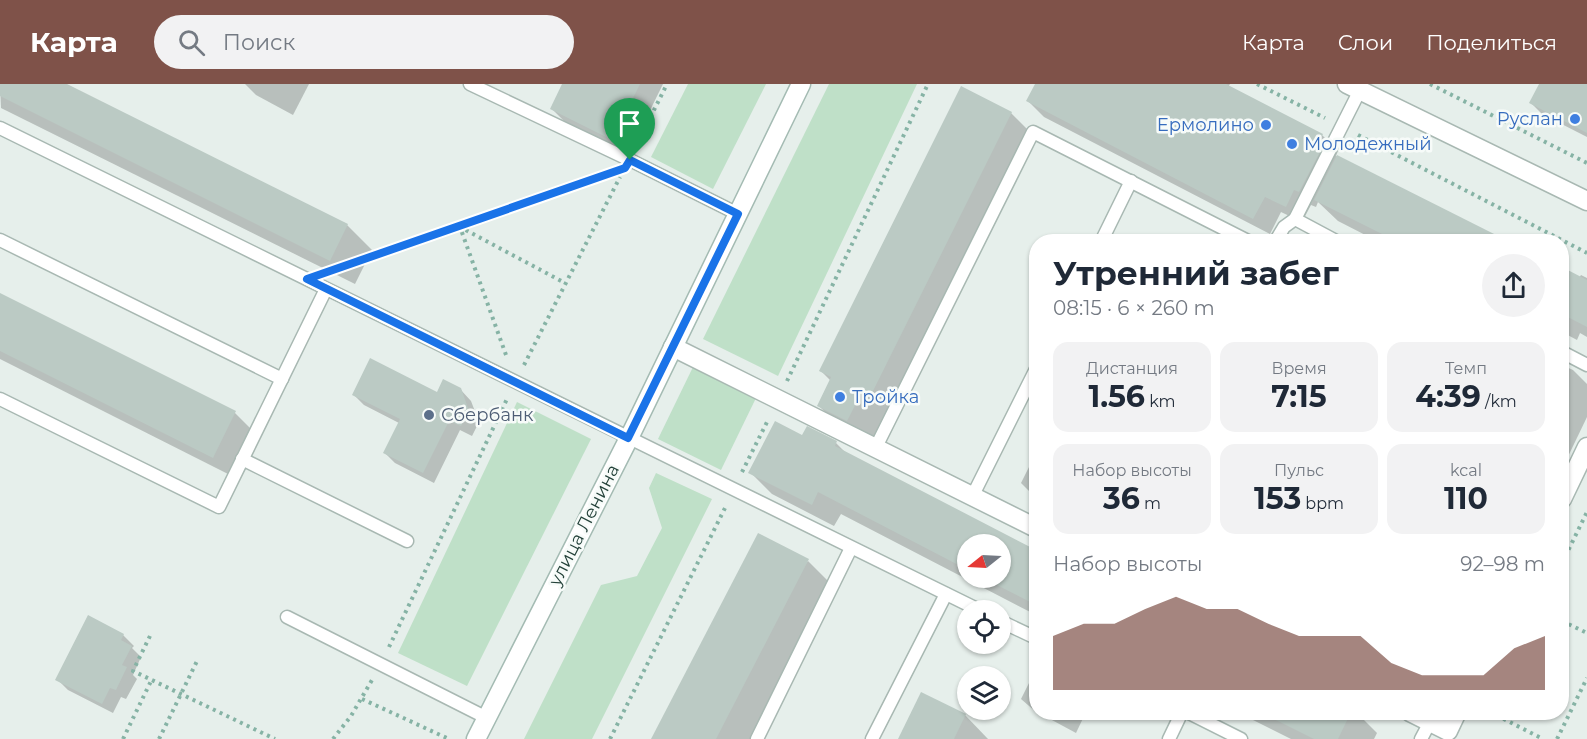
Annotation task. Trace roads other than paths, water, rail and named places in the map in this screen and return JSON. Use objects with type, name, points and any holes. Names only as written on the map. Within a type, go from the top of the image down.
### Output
[{"type":"street","name":"улица Ленина","points":[[476,739],[628,438],[801,84]]},
{"type":"street","points":[[1353,87],[1587,201]]},
{"type":"street","points":[[673,347],[1029,525]]},
{"type":"street","points":[[1569,484],[1587,447]]},
{"type":"street","points":[[1426,720],[1448,731],[1453,720]]},
{"type":"lane","points":[[470,84],[627,164],[738,214]]},
{"type":"lane","points":[[1280,234],[1284,227],[1295,219],[1342,126],[1353,87]]},
{"type":"lane","points":[[0,128],[959,600]]},
{"type":"lane","points":[[875,449],[1033,132],[1234,234]]},
{"type":"lane","points":[[1105,234],[1131,181]]},
{"type":"lane","points":[[1295,219],[1323,234]]},
{"type":"lane","points":[[0,240],[282,379]]},
{"type":"lane","points":[[0,399],[219,507],[326,289]]},
{"type":"lane","points":[[1569,356],[1587,365]]},
{"type":"lane","points":[[972,497],[1029,383]]},
{"type":"lane","points":[[242,459],[407,541]]},
{"type":"lane","points":[[757,739],[851,548]]},
{"type":"lane","points":[[872,739],[946,594]]},
{"type":"lane","points":[[287,617],[487,718]]},
{"type":"lane","points":[[1011,626],[1029,636]]},
{"type":"lane","points":[[1168,739],[1178,720]]},
{"type":"lane","points":[[1203,720],[1241,739]]},
{"type":"lane","points":[[1421,739],[1430,722],[1426,720]]},
{"type":"place","name":"Руслан","points":[[1575,119]]},
{"type":"place","name":"Ермолино","points":[[1266,125]]},
{"type":"place","name":"Молодежный","points":[[1292,144]]},
{"type":"place","name":"Тройка","points":[[840,397]]},
{"type":"place","name":"Сбербанк","points":[[429,415]]}]
